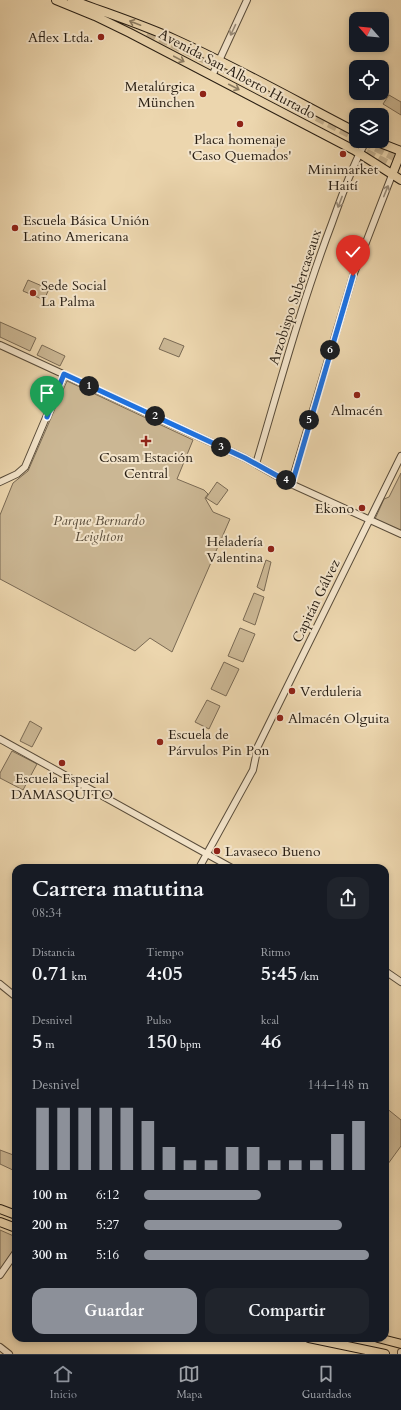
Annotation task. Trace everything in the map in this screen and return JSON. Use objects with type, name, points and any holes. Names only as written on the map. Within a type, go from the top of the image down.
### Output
[{"type":"main road","name":"Avenida San Alberto Hurtado","points":[[56,0],[113,24],[360,153],[401,180]]},
{"type":"main road","name":"Avenida San Alberto Hurtado","points":[[72,0],[155,31],[219,60],[349,128]]},
{"type":"main road","points":[[392,175],[401,143]]},
{"type":"main road","points":[[0,1209],[12,1214]]},
{"type":"main road","points":[[0,1222],[12,1226]]},
{"type":"main road","points":[[389,1341],[401,1344]]},
{"type":"main road","points":[[328,1342],[385,1354]]},
{"type":"street","points":[[212,76],[247,0]]},
{"type":"street","name":"Arzobispo Subercaseaux","points":[[256,464],[288,354],[319,256],[362,148]]},
{"type":"street","points":[[292,484],[353,276],[392,175]]},
{"type":"street","points":[[0,345],[256,464],[292,484],[401,534]]},
{"type":"street","points":[[0,482],[17,474],[25,467],[64,374]]},
{"type":"street","name":"Capitán Gálvez","points":[[201,864],[253,770],[258,746],[401,456]]},
{"type":"street","points":[[0,739],[225,864]]},
{"type":"street","points":[[389,974],[401,982]]},
{"type":"street","points":[[0,984],[12,994]]},
{"type":"street","points":[[0,1274],[12,1258]]},
{"type":"street","points":[[0,1347],[9,1354]]},
{"type":"green space","points":[[389,95],[401,102],[401,115],[383,104],[386,100],[389,100]]},
{"type":"green space","points":[[28,280],[49,289],[44,300],[23,291]]},
{"type":"green space","points":[[0,322],[36,338],[30,351],[0,337]]},
{"type":"green space","points":[[164,338],[184,346],[179,357],[159,349]]},
{"type":"green space","points":[[42,345],[65,356],[60,366],[37,355]]},
{"type":"green space","name":"Parque Bernardo Leighton","points":[[67,381],[193,440],[177,479],[204,490],[208,494],[205,498],[213,512],[230,519],[172,652],[150,638],[135,651],[0,579],[0,515],[13,483],[28,471]]},
{"type":"green space","points":[[401,473],[401,531],[375,519],[384,499],[389,497]]},
{"type":"green space","points":[[217,482],[228,490],[217,505],[206,498]]},
{"type":"green space","points":[[266,560],[271,562],[264,591],[257,587]]},
{"type":"green space","points":[[254,593],[264,597],[255,625],[243,620]]},
{"type":"green space","points":[[240,628],[255,634],[243,662],[228,656]]},
{"type":"green space","points":[[224,662],[239,669],[226,696],[211,689]]},
{"type":"green space","points":[[207,700],[220,706],[209,729],[195,722]]},
{"type":"green space","points":[[30,721],[42,728],[32,747],[20,741]]},
{"type":"green space","points":[[12,751],[37,764],[23,790],[0,778],[0,773]]},
{"type":"green space","points":[[389,1110],[401,1120],[401,1146],[389,1162]]},
{"type":"green space","points":[[0,1150],[12,1154],[12,1170],[0,1164]]},
{"type":"green space","points":[[0,1230],[12,1235],[12,1253],[0,1270]]},
{"type":"tunnel","points":[[148,32],[223,68],[349,133]]},
{"type":"tunnel","points":[[356,148],[401,171]]},
{"type":"tunnel","points":[[378,148],[401,160]]},
{"type":"place","name":"Aflex Ltda.","points":[[101,37]]},
{"type":"place","name":"Metalúrgica München","points":[[203,94]]},
{"type":"place","name":"Placa homenaje 'Caso Quemados'","points":[[240,124]]},
{"type":"place","name":"Minimarket Haití","points":[[343,154]]},
{"type":"place","name":"Escuela Básica Unión Latino Americana","points":[[15,228]]},
{"type":"place","name":"Sede Social La Palma","points":[[33,293]]},
{"type":"place","name":"Almacén","points":[[357,395]]},
{"type":"place","name":"Cosam Estación Central","points":[[146,441]]},
{"type":"place","name":"Ekono","points":[[362,508]]},
{"type":"place","name":"Heladería Valentina","points":[[271,549]]},
{"type":"place","name":"Verduleria","points":[[292,691]]},
{"type":"place","name":"Almacén Olguita","points":[[280,718]]},
{"type":"place","name":"Escuela de Párvulos Pin Pon","points":[[160,742]]},
{"type":"place","name":"Escuela Especial DAMASQUITO","points":[[62,763]]},
{"type":"place","name":"Lavaseco Bueno","points":[[217,851]]},
{"type":"route","points":[[47,417],[64,374],[245,458],[292,484],[312,410],[353,276]]}]
